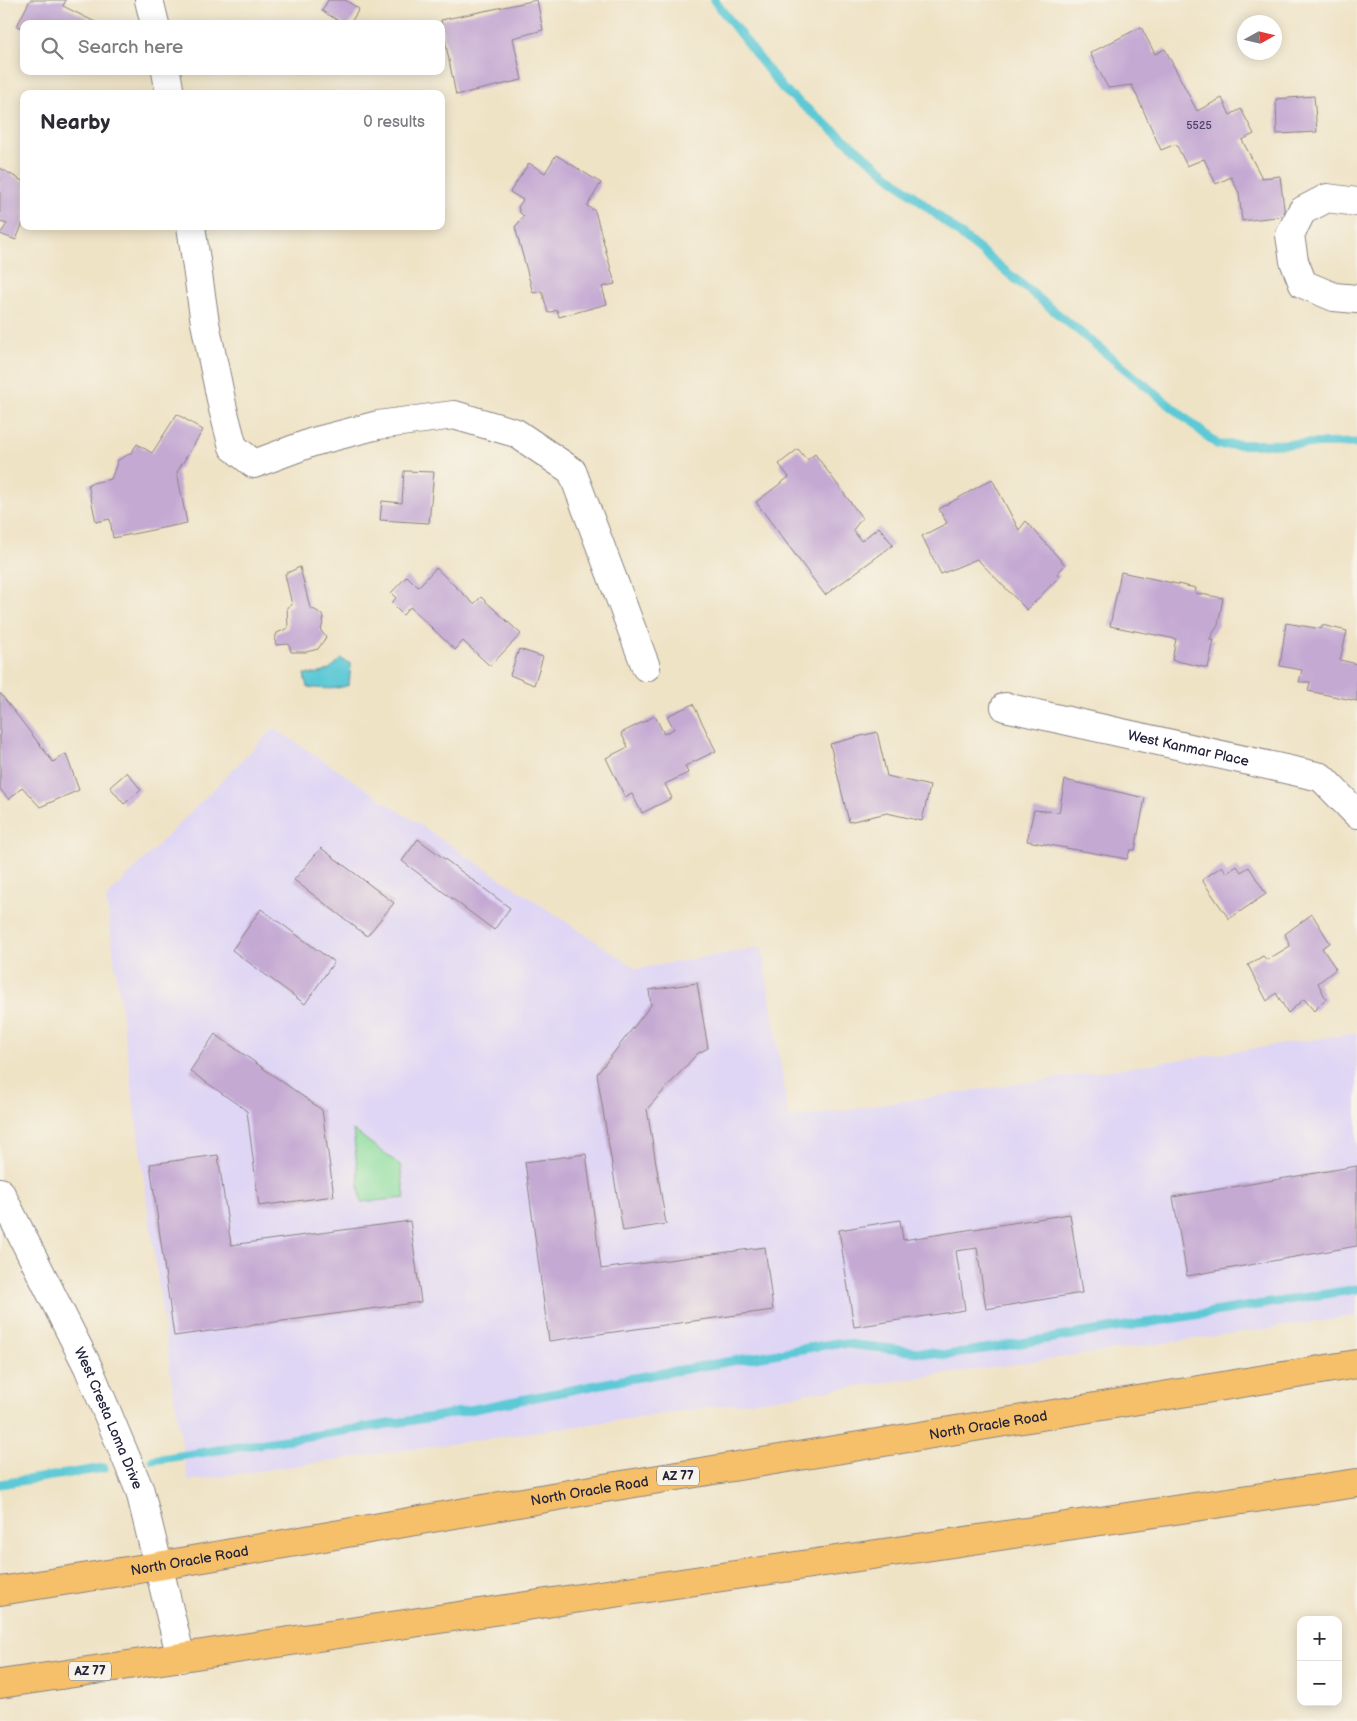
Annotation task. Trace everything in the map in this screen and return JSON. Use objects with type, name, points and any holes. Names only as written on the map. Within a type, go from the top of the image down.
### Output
[{"type":"highway","name":"North Oracle Road","points":[[0,1591],[158,1566],[586,1491],[1357,1364]]},
{"type":"highway","name":"AZ 77","points":[[0,1684],[1357,1483]]},
{"type":"street","points":[[149,0],[154,20]]},
{"type":"street","points":[[167,75],[169,90]]},
{"type":"street","points":[[1357,202],[1327,198],[1302,211],[1290,235],[1294,261],[1303,284],[1334,296],[1357,299]]},
{"type":"street","points":[[192,230],[204,323],[233,447],[254,464],[313,442],[378,424],[454,415],[516,433],[572,471],[646,667]]},
{"type":"street","name":"West Kanmar Place","points":[[1005,707],[1321,777],[1357,814]]},
{"type":"street","name":"West Cresta Loma Drive","points":[[0,1192],[88,1367],[140,1491],[181,1658]]},
{"type":"shaded area","points":[[274,728],[637,969],[762,947],[789,1118],[1357,1033],[1357,1316],[188,1481],[171,1377],[106,898]]},
{"type":"green space","points":[[353,1130],[400,1165],[405,1198],[361,1202]]},
{"type":"water","points":[[341,659],[351,664],[349,685],[328,689],[307,687],[304,674],[325,671]]},
{"type":"building","points":[[30,0],[66,0],[63,6],[91,20],[20,20]]},
{"type":"building","points":[[328,0],[345,0],[359,9],[352,20],[337,20],[322,11]]},
{"type":"building","points":[[537,0],[543,30],[513,38],[522,80],[456,95],[445,40],[445,20],[441,20]]},
{"type":"building","points":[[1141,27],[1155,54],[1165,49],[1197,111],[1222,98],[1230,115],[1241,109],[1254,134],[1242,140],[1262,178],[1280,176],[1285,216],[1242,221],[1239,193],[1231,177],[1216,184],[1204,159],[1187,166],[1176,144],[1161,150],[1132,85],[1108,88],[1090,53]]},
{"type":"building","points":[[1314,96],[1317,132],[1277,134],[1276,99]]},
{"type":"building","points":[[556,155],[601,183],[587,206],[595,211],[615,284],[602,287],[607,304],[559,317],[557,310],[548,313],[542,291],[533,293],[515,227],[524,216],[520,213],[518,207],[523,200],[510,192],[529,163],[545,173]]},
{"type":"building","points":[[0,168],[20,180],[20,230],[16,240],[0,234],[7,224],[0,222]]},
{"type":"building","points":[[177,414],[203,430],[177,472],[187,523],[113,538],[110,519],[96,522],[88,484],[111,479],[118,460],[131,453],[137,444],[152,453]]},
{"type":"building","points":[[798,449],[807,460],[815,454],[862,518],[853,530],[861,541],[879,527],[893,545],[825,595],[756,502],[789,477],[779,464]]},
{"type":"building","points":[[404,471],[434,472],[429,523],[380,520],[382,501],[402,503]]},
{"type":"building","points":[[992,479],[1019,530],[1026,521],[1065,565],[1057,574],[1060,576],[1027,610],[977,559],[941,574],[922,536],[947,523],[939,509]]},
{"type":"building","points":[[300,567],[310,608],[324,617],[321,631],[326,637],[318,649],[306,652],[291,652],[289,644],[276,645],[275,638],[277,633],[288,628],[287,607],[292,605],[285,574]]},
{"type":"building","points":[[436,568],[474,604],[481,597],[521,634],[490,666],[463,641],[455,650],[410,607],[403,615],[391,603],[396,598],[391,593],[407,576],[418,587]]},
{"type":"building","points":[[1121,572],[1196,588],[1195,593],[1223,598],[1218,625],[1209,640],[1214,640],[1208,668],[1172,660],[1176,639],[1110,626]]},
{"type":"building","points":[[1286,623],[1321,629],[1322,625],[1347,631],[1340,660],[1357,664],[1357,701],[1308,691],[1310,682],[1299,682],[1302,670],[1280,666]]},
{"type":"building","points":[[519,649],[543,657],[534,685],[510,675]]},
{"type":"building","points":[[0,693],[53,762],[66,754],[79,790],[40,807],[22,787],[9,800],[0,789]]},
{"type":"building","points":[[693,704],[716,751],[685,766],[688,773],[665,784],[672,798],[642,813],[632,794],[625,797],[606,758],[628,747],[621,733],[655,716],[664,734],[674,729],[667,716]]},
{"type":"building","points":[[877,732],[887,776],[930,786],[922,821],[887,813],[849,822],[830,744]]},
{"type":"building","points":[[127,772],[141,790],[124,804],[110,787]]},
{"type":"building","points":[[1065,780],[1145,798],[1135,850],[1130,850],[1127,859],[1027,841],[1034,810],[1059,812]]},
{"type":"building","points":[[418,839],[510,908],[494,930],[402,861]]},
{"type":"building","points":[[321,848],[394,903],[367,936],[294,880]]},
{"type":"building","points":[[1222,866],[1227,873],[1237,866],[1241,872],[1249,867],[1266,894],[1229,919],[1202,880]]},
{"type":"building","points":[[261,909],[334,962],[305,1004],[232,950]]},
{"type":"building","points":[[1312,914],[1330,943],[1322,948],[1336,969],[1318,983],[1326,999],[1314,1011],[1304,999],[1288,1013],[1276,993],[1267,1001],[1248,965],[1263,956],[1267,960],[1290,946],[1285,934]]},
{"type":"building","points":[[697,983],[708,1048],[697,1054],[647,1109],[666,1224],[623,1231],[597,1074],[651,1005],[649,990]]},
{"type":"building","points":[[215,1034],[322,1110],[334,1196],[259,1206],[247,1111],[190,1071]]},
{"type":"building","points":[[586,1154],[601,1269],[765,1247],[773,1310],[549,1341],[525,1162]]},
{"type":"building","points":[[218,1155],[231,1245],[410,1221],[421,1302],[174,1336],[150,1164]]},
{"type":"building","points":[[1357,1166],[1357,1246],[1187,1276],[1173,1197]]},
{"type":"building","points":[[1070,1214],[1082,1293],[986,1309],[977,1248],[956,1251],[965,1310],[854,1327],[839,1230],[900,1220],[903,1240]]},
{"type":"waterway","points":[[714,0],[783,89],[1218,445],[1357,443]]},
{"type":"waterway","points":[[153,1460],[434,1417],[622,1380],[837,1343],[947,1355],[1357,1289]]},
{"type":"waterway","points":[[0,1484],[104,1468]]}]
